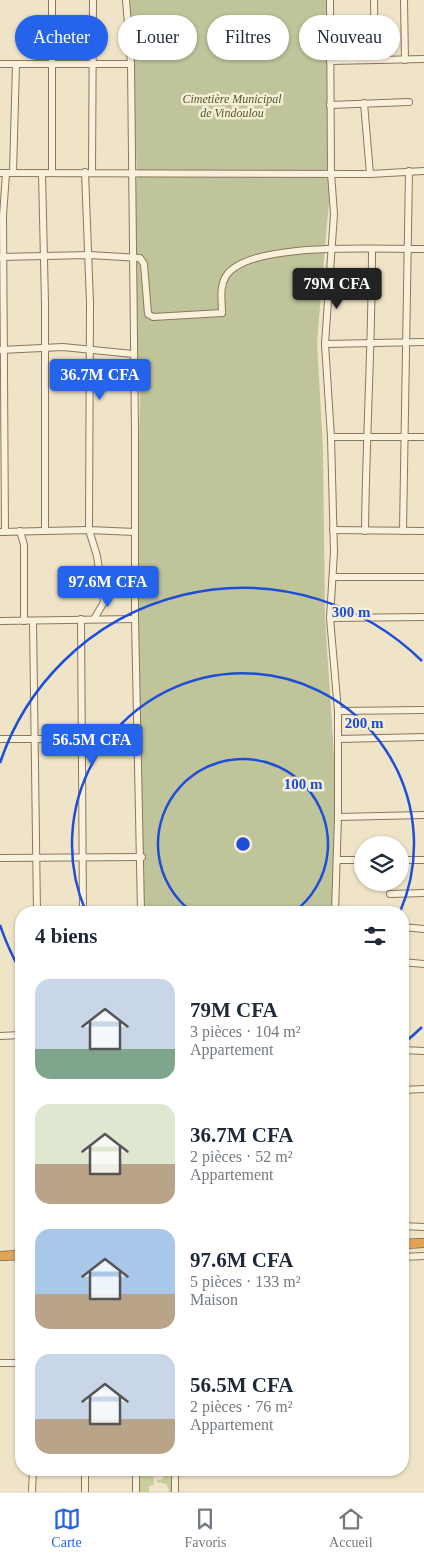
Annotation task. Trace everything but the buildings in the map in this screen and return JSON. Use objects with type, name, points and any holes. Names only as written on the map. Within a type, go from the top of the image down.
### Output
[{"type":"highway","points":[[409,1244],[424,1244]]},
{"type":"highway","points":[[0,1256],[15,1255]]},
{"type":"street","points":[[52,0],[52,173]]},
{"type":"street","points":[[93,0],[93,66],[88,172],[90,349],[89,530],[96,556],[104,602],[94,619]]},
{"type":"street","points":[[126,0],[130,64],[135,619],[142,906]]},
{"type":"street","points":[[330,0],[331,173],[334,214],[330,248],[325,344],[331,437],[334,577],[330,618],[338,711],[338,817],[335,906]]},
{"type":"street","points":[[374,0],[374,15]]},
{"type":"street","points":[[404,0],[405,60]]},
{"type":"street","points":[[330,61],[352,60]]},
{"type":"street","points":[[400,60],[424,60]]},
{"type":"street","points":[[0,64],[93,66],[130,64]]},
{"type":"street","points":[[16,64],[3,216],[2,532],[89,530],[135,532]]},
{"type":"street","points":[[330,105],[409,102]]},
{"type":"street","points":[[364,103],[370,174]]},
{"type":"street","points":[[403,531],[409,171]]},
{"type":"street","points":[[6,173],[370,174],[424,171]]},
{"type":"street","points":[[42,173],[45,531]]},
{"type":"street","points":[[2,257],[89,255],[132,256],[140,258],[144,264],[148,314],[154,317],[222,313],[221,286],[226,275],[233,268],[248,261],[277,254],[330,248],[424,249]]},
{"type":"street","points":[[365,531],[366,436],[372,344],[372,249]]},
{"type":"street","points":[[325,344],[424,342]]},
{"type":"street","points":[[2,350],[44,346],[133,354]]},
{"type":"street","points":[[331,437],[424,437]]},
{"type":"street","points":[[333,530],[424,531]]},
{"type":"street","points":[[20,531],[24,545],[24,621]]},
{"type":"street","points":[[334,577],[424,577]]},
{"type":"street","points":[[330,618],[424,617]]},
{"type":"street","points":[[81,619],[83,906]]},
{"type":"street","points":[[0,620],[135,619]]},
{"type":"street","points":[[33,621],[37,906]]},
{"type":"street","points":[[338,711],[424,710]]},
{"type":"street","points":[[338,739],[424,737]]},
{"type":"street","points":[[0,739],[139,739]]},
{"type":"street","points":[[338,817],[424,815]]},
{"type":"street","points":[[0,858],[142,857]]},
{"type":"street","points":[[337,860],[354,860]]},
{"type":"street","points":[[409,860],[424,860]]},
{"type":"street","points":[[390,894],[424,894]]},
{"type":"street","points":[[409,928],[424,929]]},
{"type":"street","points":[[409,963],[424,964]]},
{"type":"street","points":[[0,1036],[15,1035]]},
{"type":"street","points":[[409,1051],[424,1052]]},
{"type":"street","points":[[409,1090],[424,1090]]},
{"type":"street","points":[[409,1226],[424,1227]]},
{"type":"street","points":[[409,1257],[424,1256]]},
{"type":"street","points":[[0,1363],[15,1363]]},
{"type":"street","points":[[32,1492],[33,1476]]},
{"type":"street","points":[[85,1476],[85,1492]]},
{"type":"street","points":[[136,1476],[136,1492]]},
{"type":"street","points":[[175,1476],[175,1492]]},
{"type":"green space","name":"Cimetière Municipal de Vindoulou","points":[[130,0],[330,0],[330,15],[299,15],[299,60],[330,60],[331,178],[317,342],[323,450],[325,618],[338,817],[336,906],[141,906],[135,619],[140,400],[132,256],[137,168],[129,60],[197,60],[197,15],[129,15]]},
{"type":"green space","points":[[137,1476],[153,1476],[154,1485],[149,1486],[149,1492],[136,1492]]},
{"type":"green space","points":[[164,1476],[171,1476],[172,1492],[168,1492],[169,1489],[166,1484],[157,1482],[157,1480],[163,1479]]}]
